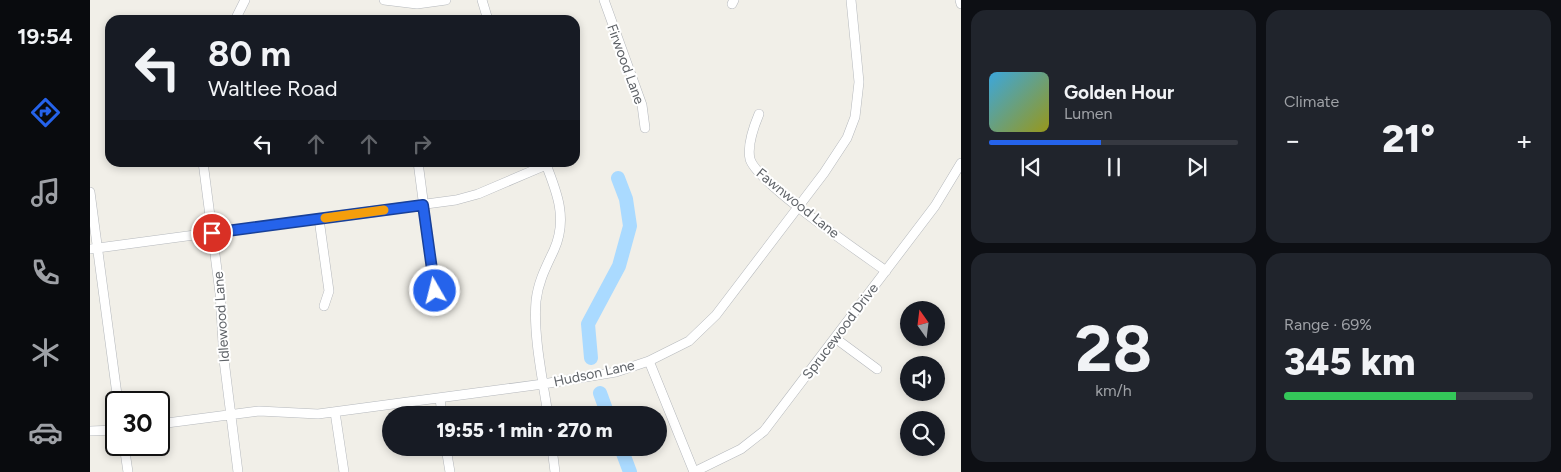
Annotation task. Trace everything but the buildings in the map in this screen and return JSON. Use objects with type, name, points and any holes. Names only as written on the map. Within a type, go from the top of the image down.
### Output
[{"type":"street","points":[[237,15],[245,0]]},
{"type":"street","points":[[384,0],[417,4],[446,0]]},
{"type":"street","points":[[482,0],[486,15]]},
{"type":"street","name":"Firwood Lane","points":[[604,0],[642,105],[645,128]]},
{"type":"street","name":"Hudson Lane","points":[[170,422],[259,411],[304,414],[335,412],[543,384],[616,372],[649,361],[689,341],[706,328],[841,148],[855,116],[859,74],[851,0]]},
{"type":"street","points":[[960,0],[961,4]]},
{"type":"street","name":"Fawnwood Lane","points":[[759,114],[751,145],[750,155],[753,166],[763,178],[886,271]]},
{"type":"street","name":"Sprucewood Drive","points":[[694,472],[741,449],[758,438],[935,206],[961,163]]},
{"type":"street","name":"Idlewood Lane","points":[[204,167],[220,293],[224,360],[238,472]]},
{"type":"street","points":[[419,167],[435,291]]},
{"type":"street","points":[[94,249],[423,205],[478,194],[538,167]]},
{"type":"street","points":[[546,167],[556,189],[561,217],[559,237],[539,283],[536,303],[547,406]]},
{"type":"street","points":[[90,192],[94,249],[116,391]]},
{"type":"street","points":[[319,219],[329,291],[324,306]]},
{"type":"street","points":[[835,338],[877,368]]},
{"type":"street","points":[[649,361],[694,472]]},
{"type":"street","points":[[440,398],[441,406]]},
{"type":"street","points":[[335,412],[344,472]]},
{"type":"street","points":[[90,431],[105,430]]},
{"type":"street","points":[[126,456],[128,472]]},
{"type":"street","points":[[447,456],[450,472]]},
{"type":"street","points":[[553,456],[555,472]]},
{"type":"waterway","points":[[591,358],[588,324],[619,266],[630,226],[626,199],[618,178]]},
{"type":"waterway","points":[[600,393],[605,406]]},
{"type":"waterway","points":[[624,456],[630,472]]},
{"type":"slow traffic","points":[[325,218],[384,210]]},
{"type":"route","points":[[212,233],[423,205],[435,291]]}]
